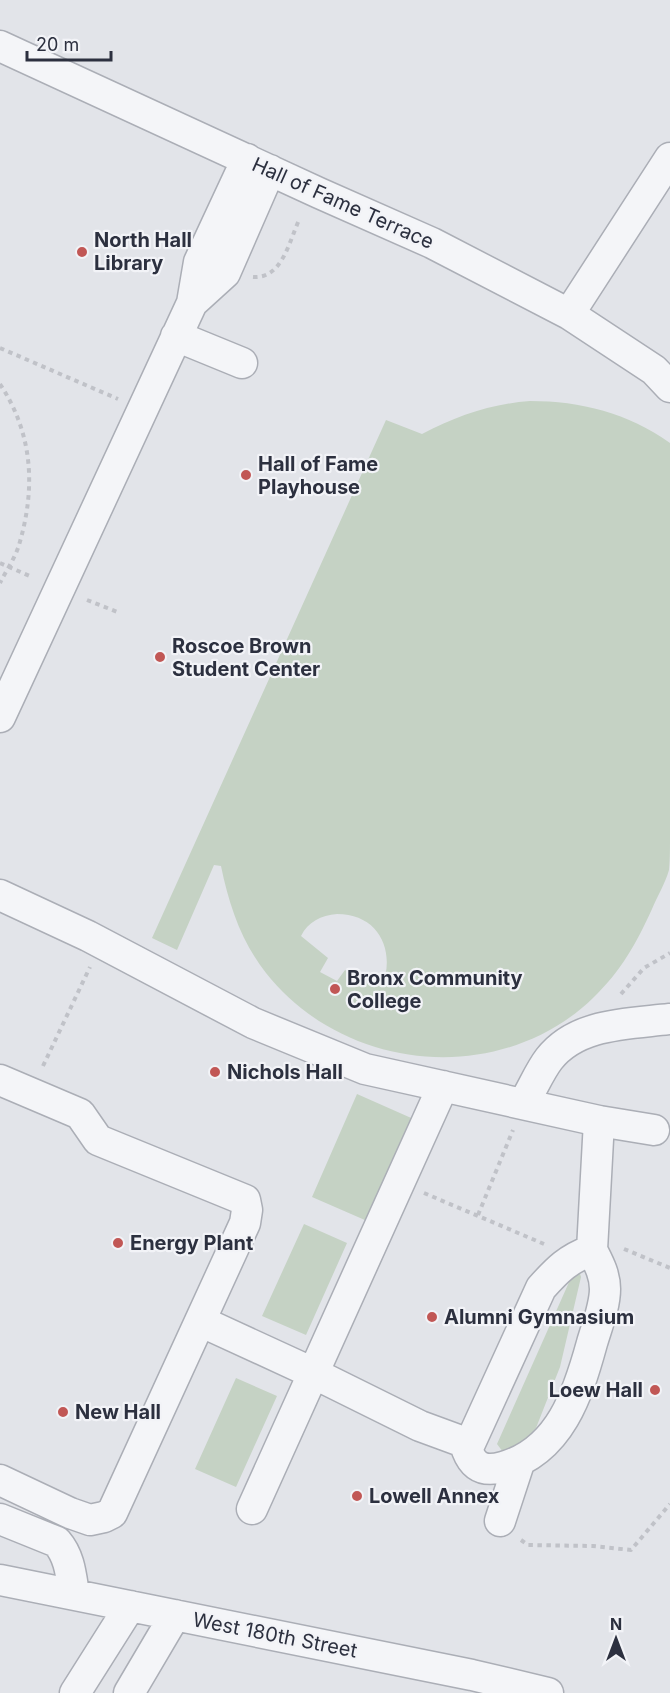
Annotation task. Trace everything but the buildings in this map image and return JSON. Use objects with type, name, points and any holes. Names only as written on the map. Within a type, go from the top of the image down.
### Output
[{"type":"street","name":"Hall of Fame Terrace","points":[[0,46],[432,243],[569,314],[654,370],[670,387]]},
{"type":"street","points":[[569,314],[670,158]]},
{"type":"street","points":[[0,717],[192,303],[225,273],[258,165]]},
{"type":"street","points":[[176,336],[242,363]]},
{"type":"street","points":[[0,895],[88,936],[253,1023],[365,1069],[599,1121],[654,1130]]},
{"type":"street","points":[[523,1104],[544,1048],[597,1029],[670,1019]]},
{"type":"street","points":[[0,1080],[80,1114],[98,1140],[244,1200],[247,1210],[245,1223],[111,1513],[90,1520],[0,1480]]},
{"type":"street","points":[[252,1509],[443,1086]]},
{"type":"street","points":[[593,1243],[558,1269],[542,1288],[467,1450],[472,1462],[483,1468],[495,1469],[519,1462],[545,1444],[563,1420],[582,1380],[605,1290],[602,1269],[593,1243],[599,1121]]},
{"type":"street","points":[[200,1321],[420,1426],[470,1444]]},
{"type":"street","points":[[500,1521],[519,1462]]},
{"type":"street","points":[[0,1519],[57,1542],[64,1550],[70,1568],[74,1594]]},
{"type":"street","name":"West 180th Street","points":[[0,1580],[472,1675],[548,1693]]},
{"type":"street","points":[[75,1693],[130,1605]]},
{"type":"street","points":[[129,1693],[175,1615]]},
{"type":"path","points":[[249,277],[266,276],[277,267],[299,220]]},
{"type":"path","points":[[0,348],[125,402]]},
{"type":"path","points":[[0,384],[13,403],[23,430],[28,457],[29,485],[18,547],[0,583]]},
{"type":"path","points":[[0,563],[41,581]]},
{"type":"path","points":[[78,596],[120,613]]},
{"type":"path","points":[[618,997],[644,968],[670,953]]},
{"type":"path","points":[[41,1070],[93,961]]},
{"type":"path","points":[[478,1215],[523,1104]]},
{"type":"path","points":[[399,1183],[544,1244],[558,1269]]},
{"type":"path","points":[[593,1243],[670,1268]]},
{"type":"path","points":[[500,1521],[528,1545],[593,1546],[631,1550],[670,1503]]},
{"type":"green space","points":[[530,401],[567,403],[603,411],[638,424],[670,443],[669,870],[640,934],[620,967],[593,998],[556,1027],[514,1046],[470,1056],[425,1056],[380,1048],[337,1032],[299,1006],[266,973],[243,935],[232,909],[221,866],[214,865],[177,950],[152,938],[386,420],[422,434],[474,412]],"holes":[[[337,914],[364,920],[373,928],[385,948],[386,974],[382,987],[345,970],[337,981],[320,972],[328,958],[301,936],[311,923],[320,918]]]},
{"type":"green space","points":[[357,1094],[418,1121],[374,1224],[312,1197]]},
{"type":"green space","points":[[304,1224],[347,1243],[306,1335],[262,1316]]},
{"type":"green space","points":[[579,1270],[581,1277],[560,1367],[536,1428],[522,1444],[503,1452],[497,1444],[574,1271]]},
{"type":"green space","points":[[236,1378],[277,1396],[236,1487],[195,1469]]},
{"type":"place","name":"North Hall Library","points":[[82,252]]},
{"type":"place","name":"Hall of Fame Playhouse","points":[[246,475]]},
{"type":"place","name":"Roscoe Brown Student Center","points":[[160,657]]},
{"type":"place","name":"Bronx Community College","points":[[335,989]]},
{"type":"place","name":"Nichols Hall","points":[[215,1072]]},
{"type":"place","name":"Energy Plant","points":[[118,1243]]},
{"type":"place","name":"Alumni Gymnasium","points":[[432,1317]]},
{"type":"place","name":"Loew Hall","points":[[655,1390]]},
{"type":"place","name":"New Hall","points":[[63,1412]]},
{"type":"place","name":"Lowell Annex","points":[[357,1496]]}]
